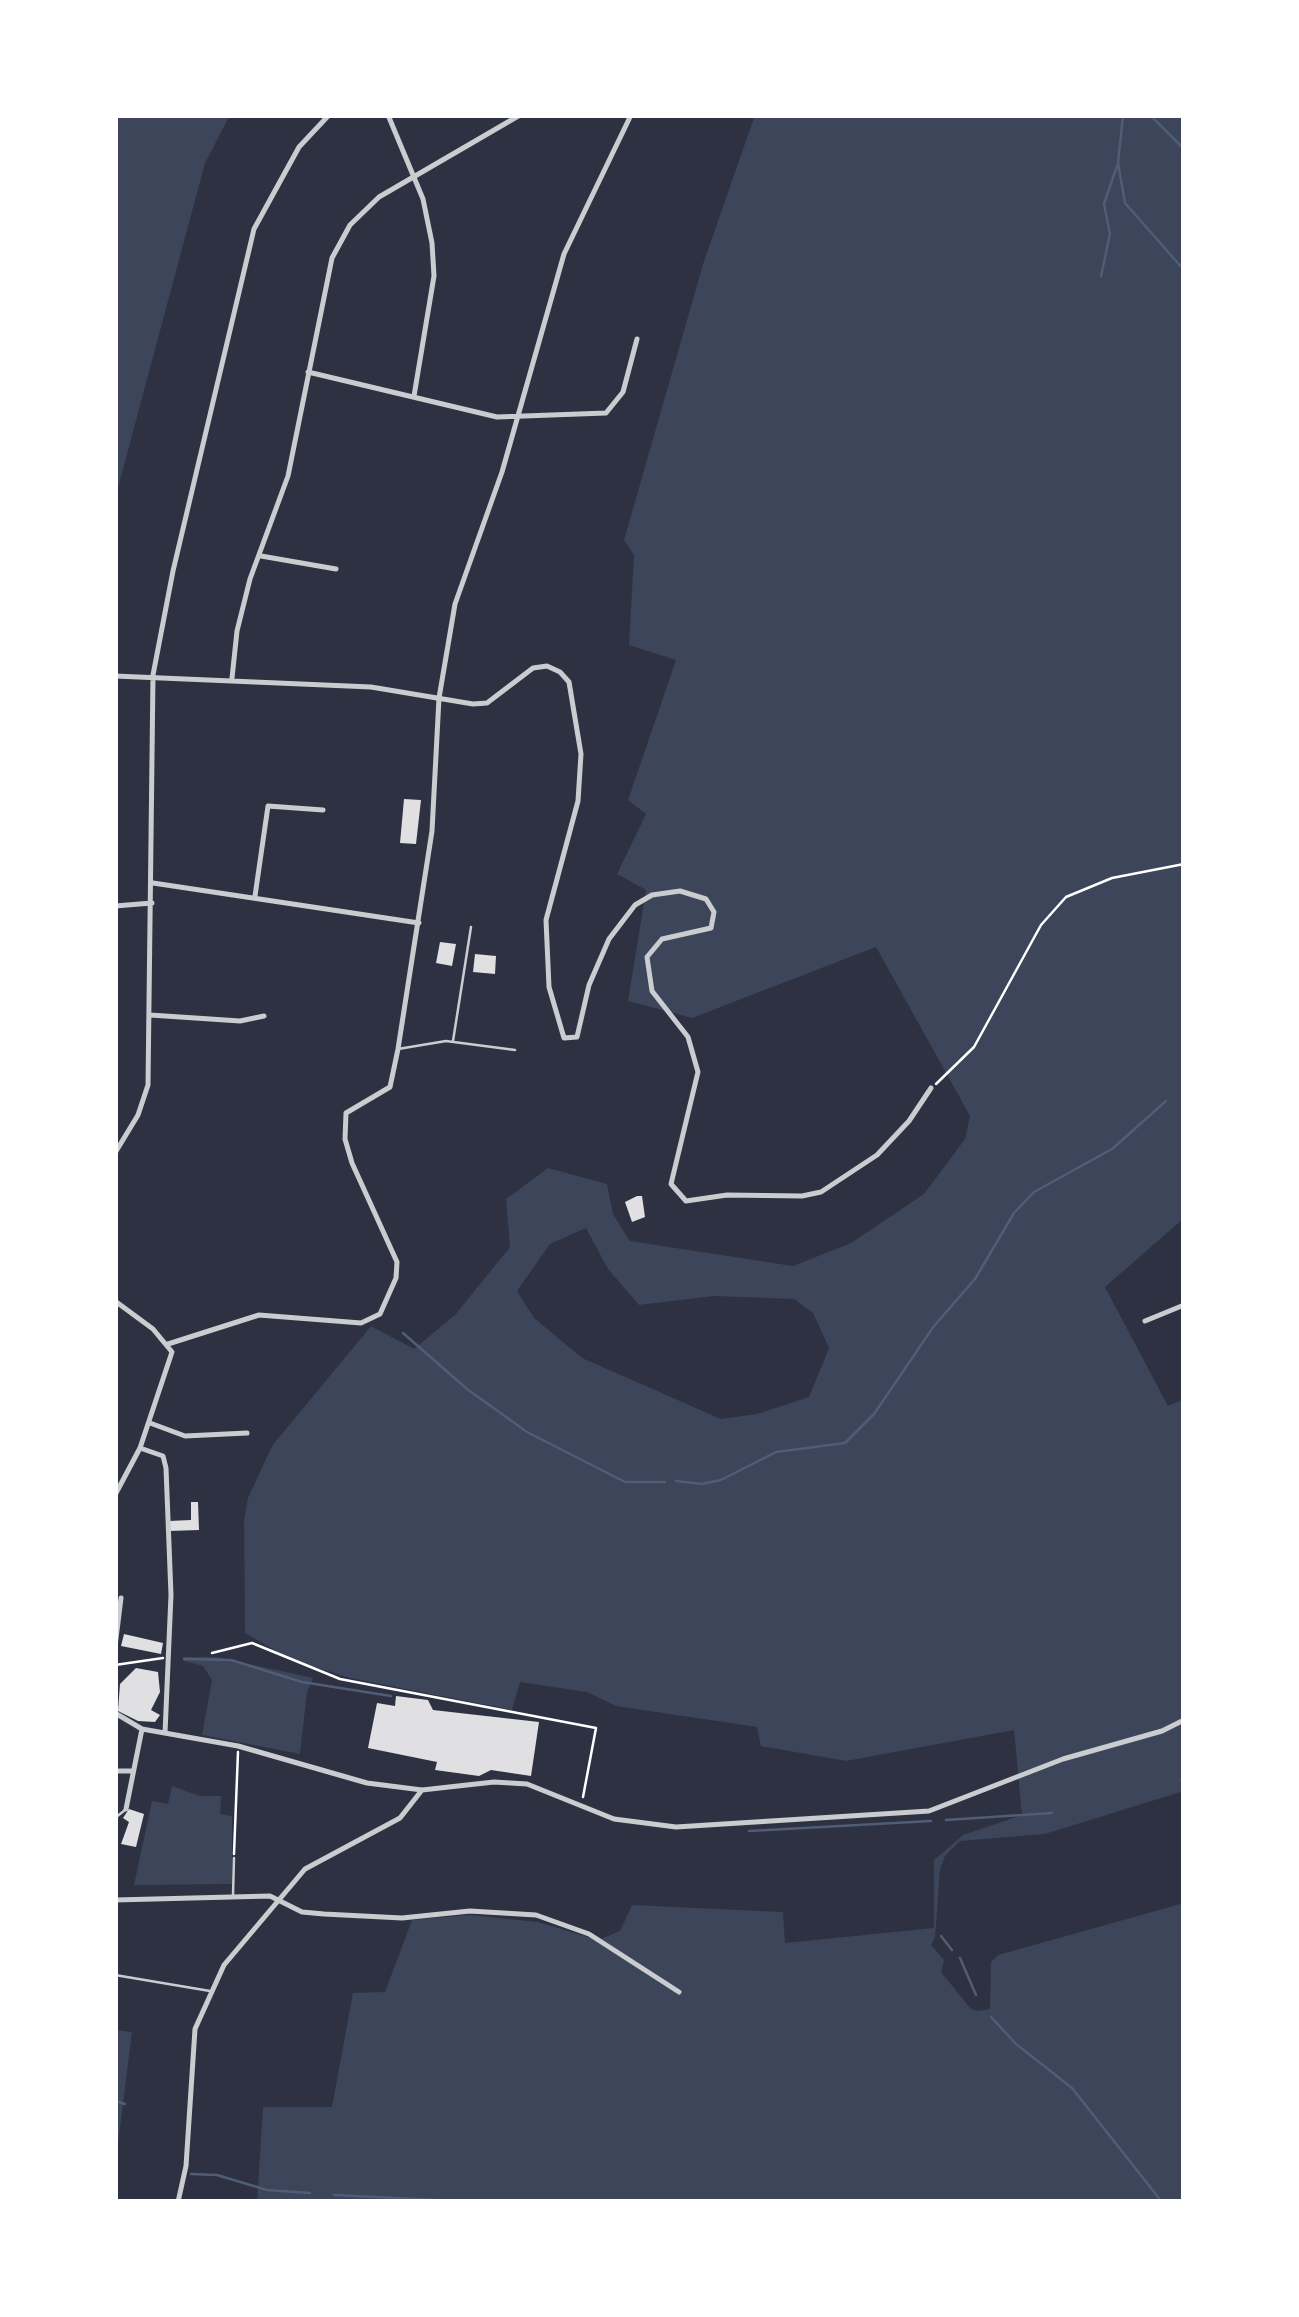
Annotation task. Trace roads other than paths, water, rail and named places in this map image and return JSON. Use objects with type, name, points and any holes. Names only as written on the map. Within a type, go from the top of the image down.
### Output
[{"type":"street","points":[[115,1153],[146,1099],[153,883],[153,675],[198,453],[254,229],[291,160],[329,115]]},
{"type":"street","points":[[388,115],[430,224],[434,276],[414,396]]},
{"type":"street","points":[[232,678],[237,631],[288,476],[332,258],[350,226],[378,197],[413,173],[520,115]]},
{"type":"street","points":[[168,1344],[244,1317],[361,1323],[380,1314],[396,1278],[397,1262],[345,1140],[346,1113],[390,1087],[432,831],[439,698],[455,604],[517,418],[564,254],[631,115]]},
{"type":"street","points":[[308,372],[517,418],[606,412],[622,392],[636,339]]},
{"type":"street","points":[[259,556],[336,569]]},
{"type":"street","points":[[115,676],[232,678],[371,687],[487,703],[534,668],[547,666],[569,682],[580,730],[579,785],[551,890],[546,941],[549,987],[564,1038],[578,1037],[588,985],[609,939],[635,906],[652,894],[680,892],[712,906],[715,919],[711,928],[662,939],[648,956],[652,991],[688,1037],[698,1072],[671,1184],[686,1201],[727,1195],[802,1196],[821,1192],[876,1155],[910,1121],[931,1088]]},
{"type":"street","points":[[255,896],[268,806],[324,810]]},
{"type":"street","points":[[153,883],[419,923]]},
{"type":"street","points":[[115,906],[152,903]]},
{"type":"street","points":[[150,1015],[240,1021],[264,1016]]},
{"type":"street","points":[[115,1302],[168,1344],[171,1360],[140,1448],[115,1494]]},
{"type":"street","points":[[1145,1321],[1184,1305]]},
{"type":"street","points":[[150,1423],[185,1436],[247,1433]]},
{"type":"street","points":[[140,1448],[163,1456],[166,1468],[170,1648],[166,1734]]},
{"type":"street","points":[[115,1647],[121,1598]]},
{"type":"street","points":[[115,1713],[142,1729],[238,1746],[367,1783],[422,1790],[494,1782],[527,1784],[614,1819],[645,1826],[736,1826],[920,1812],[950,1806],[1063,1759],[1184,1720]]},
{"type":"street","points":[[126,1809],[142,1729]]},
{"type":"street","points":[[115,1771],[131,1771]]},
{"type":"street","points":[[178,2202],[186,2166],[195,2029],[210,1991],[242,1940],[316,1860],[400,1818],[422,1790]]},
{"type":"street","points":[[115,1900],[282,1900],[302,1912],[402,1918],[470,1911],[536,1915],[589,1934],[679,1992]]},
{"type":"lane","points":[[453,1042],[471,927]]},
{"type":"lane","points":[[398,1049],[453,1042],[514,1050]]},
{"type":"lane","points":[[115,1818],[126,1809]]},
{"type":"lane","points":[[233,1897],[234,1858]]},
{"type":"lane","points":[[115,1975],[210,1991]]},
{"type":"waterway","points":[[1123,115],[1118,163],[1125,203],[1184,270]]},
{"type":"waterway","points":[[1150,115],[1184,149]]},
{"type":"waterway","points":[[1101,276],[1110,234],[1104,204],[1117,166]]},
{"type":"waterway","points":[[676,1481],[702,1484],[721,1480],[776,1452],[845,1443],[874,1414],[934,1326],[975,1279],[1014,1213],[1034,1192],[1112,1149],[1166,1101]]},
{"type":"waterway","points":[[403,1333],[467,1389],[527,1432],[625,1482],[665,1482]]},
{"type":"waterway","points":[[184,1659],[231,1660],[302,1682],[391,1696]]},
{"type":"waterway","points":[[946,1820],[1052,1813]]},
{"type":"waterway","points":[[749,1831],[931,1821]]},
{"type":"waterway","points":[[941,1936],[952,1950]]},
{"type":"waterway","points":[[960,1958],[976,1995]]},
{"type":"waterway","points":[[991,2017],[1016,2044],[1072,2088],[1162,2202]]},
{"type":"waterway","points":[[115,2101],[125,2104]]},
{"type":"waterway","points":[[191,2174],[217,2175],[267,2190],[310,2193]]},
{"type":"waterway","points":[[334,2195],[478,2202]]}]
